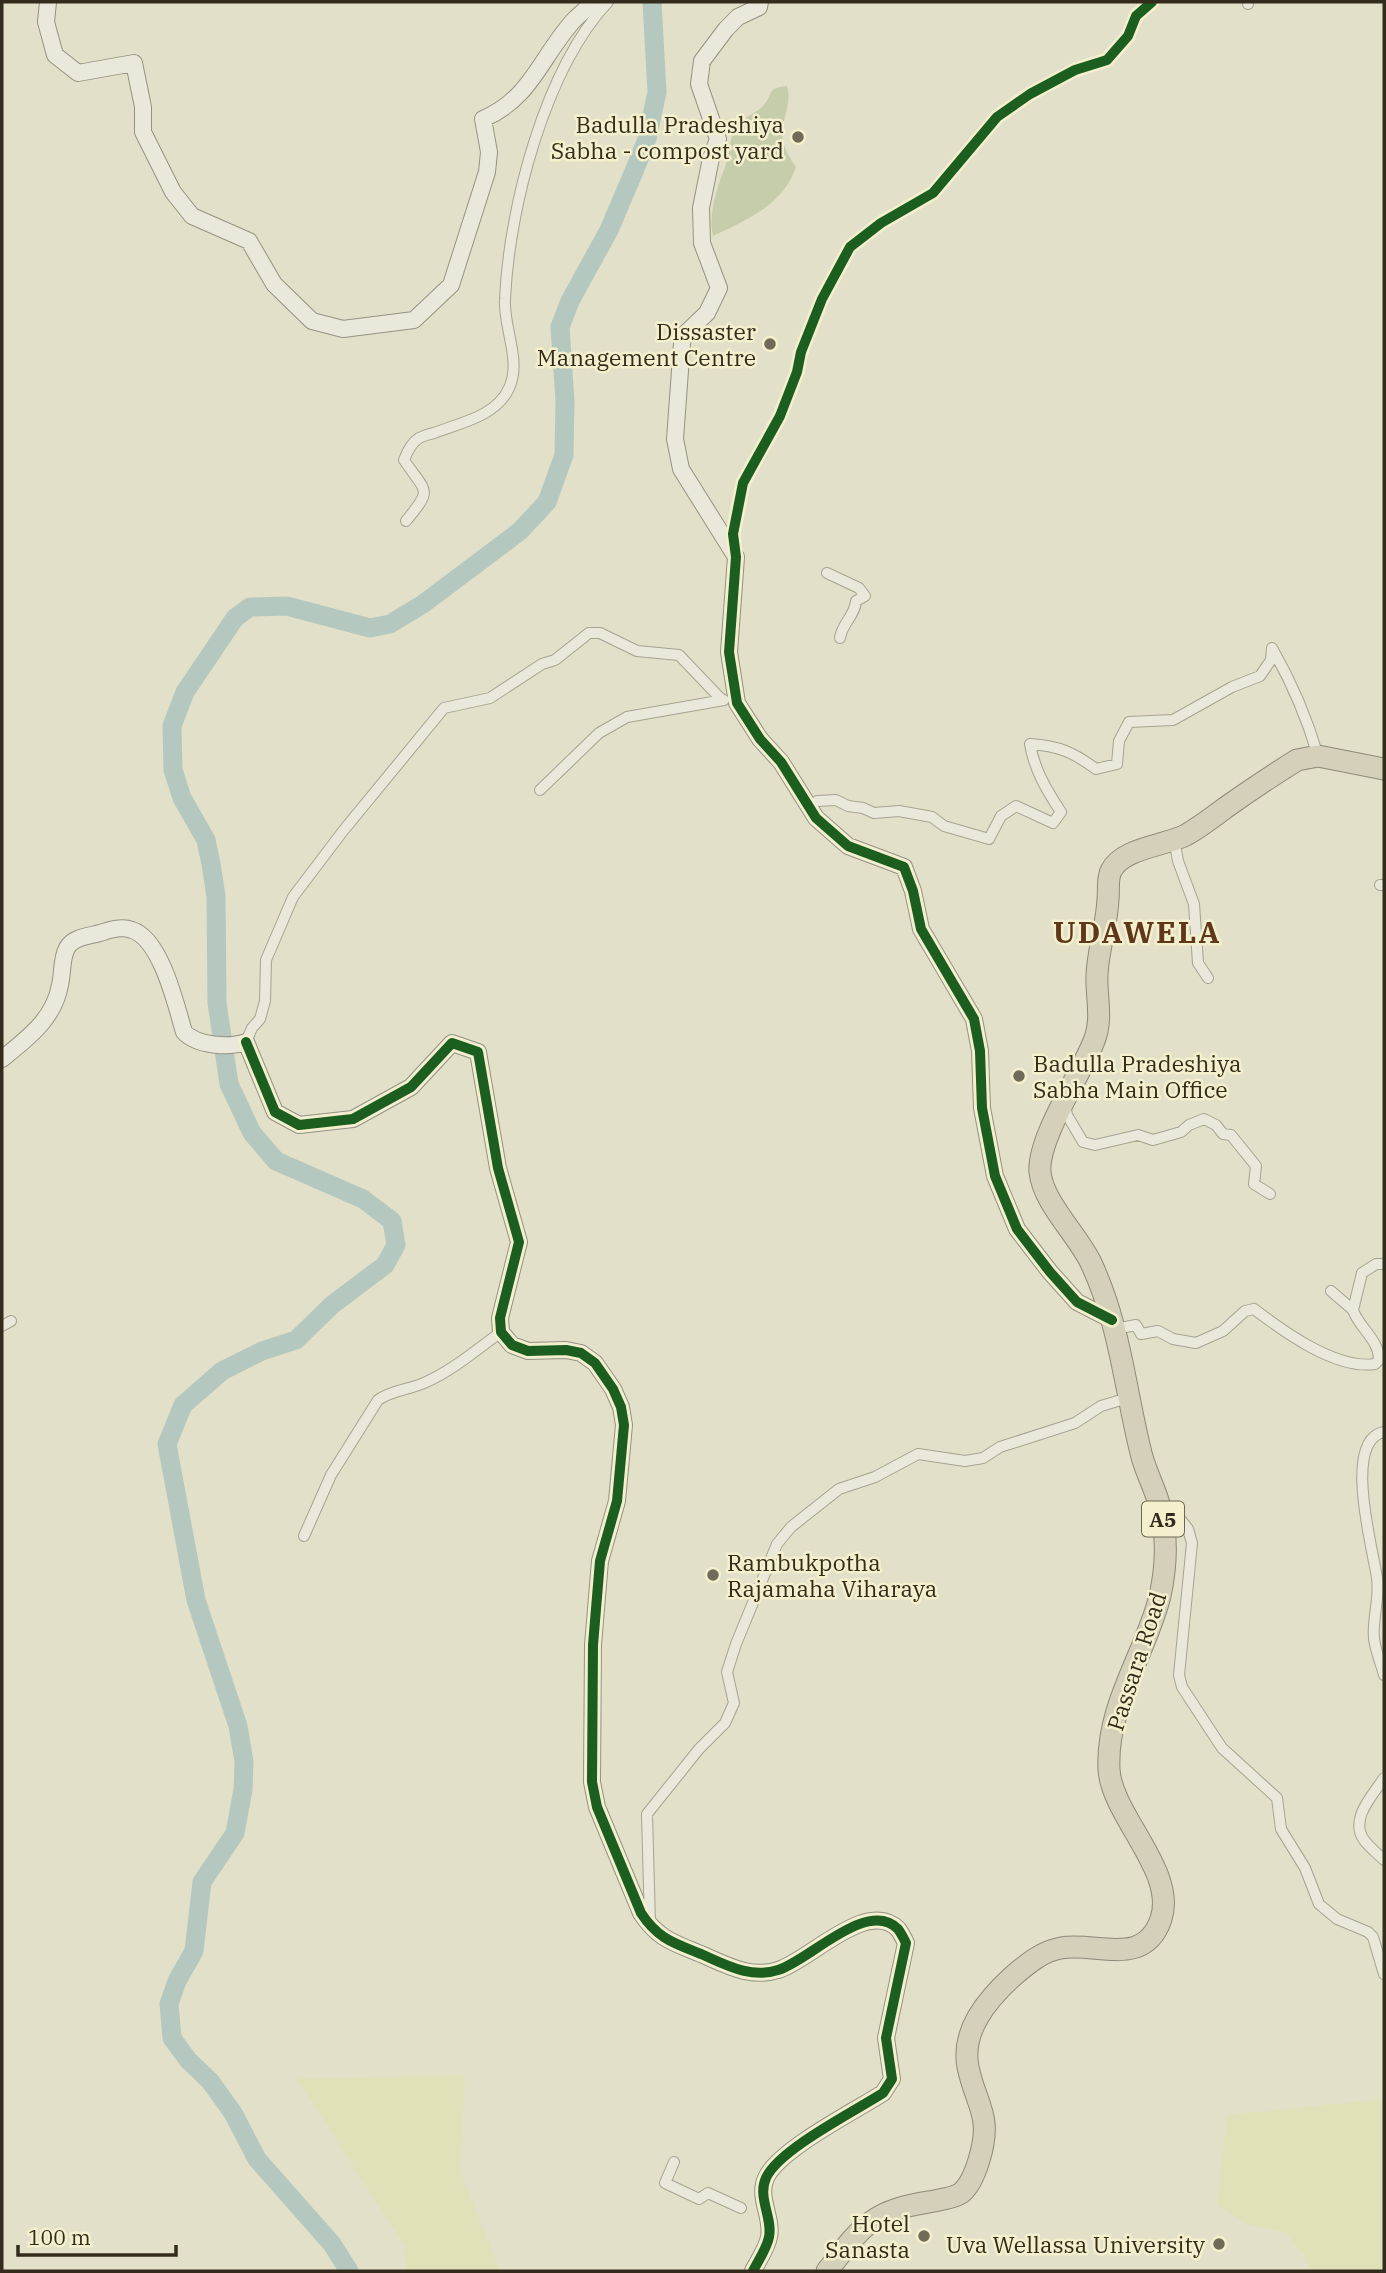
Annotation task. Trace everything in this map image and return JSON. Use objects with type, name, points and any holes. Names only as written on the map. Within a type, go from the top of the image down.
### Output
[{"type":"highway","name":"Passara Road","points":[[827,2271],[850,2241],[870,2222],[894,2209],[958,2196],[969,2184],[979,2161],[985,2131],[982,2108],[968,2066],[968,2042],[979,2014],[988,2002],[1038,1956],[1068,1946],[1109,1951],[1133,1949],[1155,1931],[1161,1917],[1163,1904],[1160,1885],[1147,1853],[1113,1790],[1108,1774],[1109,1750],[1122,1690],[1153,1619],[1161,1593],[1165,1545],[1163,1520],[1142,1458],[1114,1324],[1090,1261],[1041,1179],[1042,1157],[1097,1034],[1097,976],[1108,904],[1109,873],[1123,856],[1186,835],[1297,760],[1318,757],[1384,769]]},
{"type":"street","points":[[48,2],[46,22],[55,55],[78,74],[134,63],[143,107],[143,132],[173,192],[192,216],[248,241],[274,284],[312,321],[343,329],[414,320],[451,285],[487,172],[489,152],[483,119],[515,101],[573,21],[594,2]]},
{"type":"street","points":[[406,521],[424,498],[425,490],[404,460],[409,449],[418,438],[489,412],[509,389],[513,367],[504,302],[508,251],[524,174],[559,77],[594,16],[608,2]]},
{"type":"street","points":[[736,557],[681,469],[675,439],[682,343],[685,334],[708,313],[719,288],[702,243],[701,208],[711,158],[718,139],[699,84],[702,61],[726,29],[738,17],[759,7],[760,2]]},
{"type":"street","points":[[729,701],[729,652],[736,557],[733,534],[743,483],[780,416],[822,299],[850,247],[881,223],[933,193],[997,117],[1030,94],[1075,70],[1107,60],[1128,37],[1136,16],[1152,2]]},
{"type":"street","points":[[827,573],[859,588],[865,596],[856,601],[855,610],[841,627],[840,638]]},
{"type":"street","points":[[240,1044],[260,1019],[265,1001],[266,960],[293,897],[343,831],[444,708],[490,698],[542,664],[555,660],[589,633],[600,633],[637,651],[679,655],[729,701],[782,762],[816,818],[848,846],[904,867],[913,891],[921,929],[974,1019],[980,1051],[982,1108],[995,1176],[1017,1228],[1077,1302],[1114,1324],[1136,1325],[1141,1334],[1158,1331],[1173,1339],[1196,1343],[1223,1331],[1245,1311],[1254,1309],[1288,1334],[1318,1351],[1349,1362],[1375,1364],[1379,1360],[1375,1343],[1353,1310],[1331,1291]]},
{"type":"street","points":[[817,801],[836,800],[874,813],[899,811],[932,817],[944,826],[989,839],[1001,816],[1016,806],[1053,823],[1061,812],[1045,788],[1031,754],[1030,744],[1051,745],[1074,753],[1096,769],[1117,764],[1119,741],[1129,722],[1173,720],[1232,687],[1260,676],[1271,660],[1272,648],[1292,682],[1318,757]]},
{"type":"street","points":[[540,790],[599,733],[626,717],[729,701]]},
{"type":"street","points":[[1174,839],[1178,861],[1194,904],[1198,963],[1208,978]]},
{"type":"street","points":[[2,1059],[32,1033],[57,1004],[63,958],[67,948],[81,938],[116,929],[134,930],[150,944],[172,990],[184,1032],[199,1041],[240,1044]]},
{"type":"street","points":[[240,1044],[275,1112],[299,1125],[353,1119],[411,1087],[452,1043],[478,1052],[498,1168],[519,1242],[500,1318],[501,1332],[512,1345],[528,1351],[566,1350],[581,1353],[595,1363],[613,1389],[621,1407],[624,1425],[617,1501],[600,1561],[593,1645],[592,1782],[597,1807],[641,1913],[650,1927],[663,1939],[748,1973],[779,1970],[863,1922],[883,1921],[898,1930],[906,1943],[886,2038],[892,2079],[883,2093],[785,2155],[765,2179],[763,2200],[769,2237],[753,2271]]},
{"type":"street","points":[[1065,1103],[1067,1115],[1083,1142],[1095,1145],[1138,1135],[1153,1140],[1181,1132],[1189,1125],[1204,1119],[1216,1125],[1223,1134],[1231,1135],[1246,1152],[1256,1166],[1254,1184],[1270,1194]]},
{"type":"street","points":[[1353,1310],[1362,1273],[1376,1264],[1384,1264]]},
{"type":"street","points":[[304,1536],[331,1475],[378,1400],[388,1393],[422,1384],[443,1373],[501,1332]]},
{"type":"street","points":[[650,1927],[647,1814],[699,1749],[725,1723],[734,1703],[727,1672],[736,1644],[777,1544],[791,1527],[839,1489],[875,1477],[918,1454],[965,1461],[983,1458],[1000,1447],[1074,1423],[1101,1406],[1131,1397]]},
{"type":"street","points":[[1384,1432],[1371,1438],[1366,1450],[1361,1486],[1378,1582],[1374,1639],[1384,1675]]},
{"type":"street","points":[[1163,1520],[1181,1520],[1188,1529],[1192,1543],[1178,1675],[1182,1687],[1222,1748],[1277,1798],[1281,1829],[1304,1868],[1319,1905],[1337,1919],[1368,1932],[1373,1937],[1384,1974]]},
{"type":"street","points":[[1384,1778],[1360,1816],[1358,1825],[1363,1839],[1384,1860]]},
{"type":"street","points":[[674,2162],[665,2183],[699,2199],[708,2193],[741,2208]]},
{"type":"green space","points":[[787,86],[788,100],[782,135],[787,152],[796,167],[790,180],[782,192],[762,210],[713,236],[714,201],[735,130],[741,122],[764,105],[773,90]]},
{"type":"green space","points":[[465,2075],[460,2171],[500,2271],[406,2271],[405,2246],[297,2079]]},
{"type":"green space","points":[[1384,2099],[1384,2271],[1311,2271],[1305,2256],[1285,2232],[1249,2225],[1217,2205],[1227,2115]]},
{"type":"waterway","points":[[349,2271],[332,2244],[257,2159],[233,2113],[210,2081],[188,2060],[172,2038],[169,2004],[177,1981],[194,1951],[202,1882],[235,1833],[243,1790],[244,1762],[238,1726],[196,1600],[167,1444],[183,1405],[222,1371],[262,1351],[296,1340],[332,1305],[385,1265],[396,1245],[392,1221],[363,1199],[276,1161],[252,1133],[229,1084],[217,1003],[216,896],[211,864],[206,840],[182,798],[173,770],[172,726],[185,692],[235,618],[250,607],[287,606],[370,628],[390,624],[423,604],[520,531],[547,502],[564,455],[565,401],[560,327],[570,301],[609,230],[635,169],[647,139],[657,92],[652,2]]},
{"type":"cycle path","points":[[1112,1320],[1077,1302],[1017,1229],[995,1176],[982,1108],[980,1051],[974,1019],[921,929],[913,891],[904,867],[848,846],[816,818],[781,762],[760,739],[737,703],[729,652],[736,557],[733,534],[743,483],[780,416],[822,299],[850,247],[881,223],[933,193],[997,117],[1030,94],[1075,70],[1107,60],[1128,36],[1136,16],[1152,2]]},
{"type":"cycle path","points":[[246,1042],[275,1112],[299,1125],[353,1119],[411,1087],[452,1043],[478,1052],[498,1168],[519,1242],[500,1318],[501,1332],[512,1345],[528,1351],[566,1350],[581,1353],[595,1363],[613,1389],[621,1407],[624,1425],[617,1501],[600,1561],[593,1645],[592,1782],[597,1807],[647,1922],[675,1943],[729,1966],[758,1973],[778,1970],[855,1926],[871,1921],[885,1921],[898,1929],[906,1943],[886,2038],[892,2079],[883,2093],[801,2144],[773,2167],[766,2178],[763,2193],[769,2237],[753,2271]]},
{"type":"place","name":"Badulla Pradeshiya Sabha - compost yard","points":[[798,137]]},
{"type":"place","name":"Dissaster Management Centre","points":[[770,344]]},
{"type":"place","name":"Badulla Pradeshiya Sabha Main Office","points":[[1019,1076]]},
{"type":"place","name":"Rambukpotha Rajamaha Viharaya","points":[[713,1575]]},
{"type":"place","name":"Hotel Sanasta","points":[[924,2236]]},
{"type":"place","name":"Uva Wellassa University","points":[[1219,2244]]},
{"type":"district","name":"UDAWELA","points":[[1137,931]]}]
